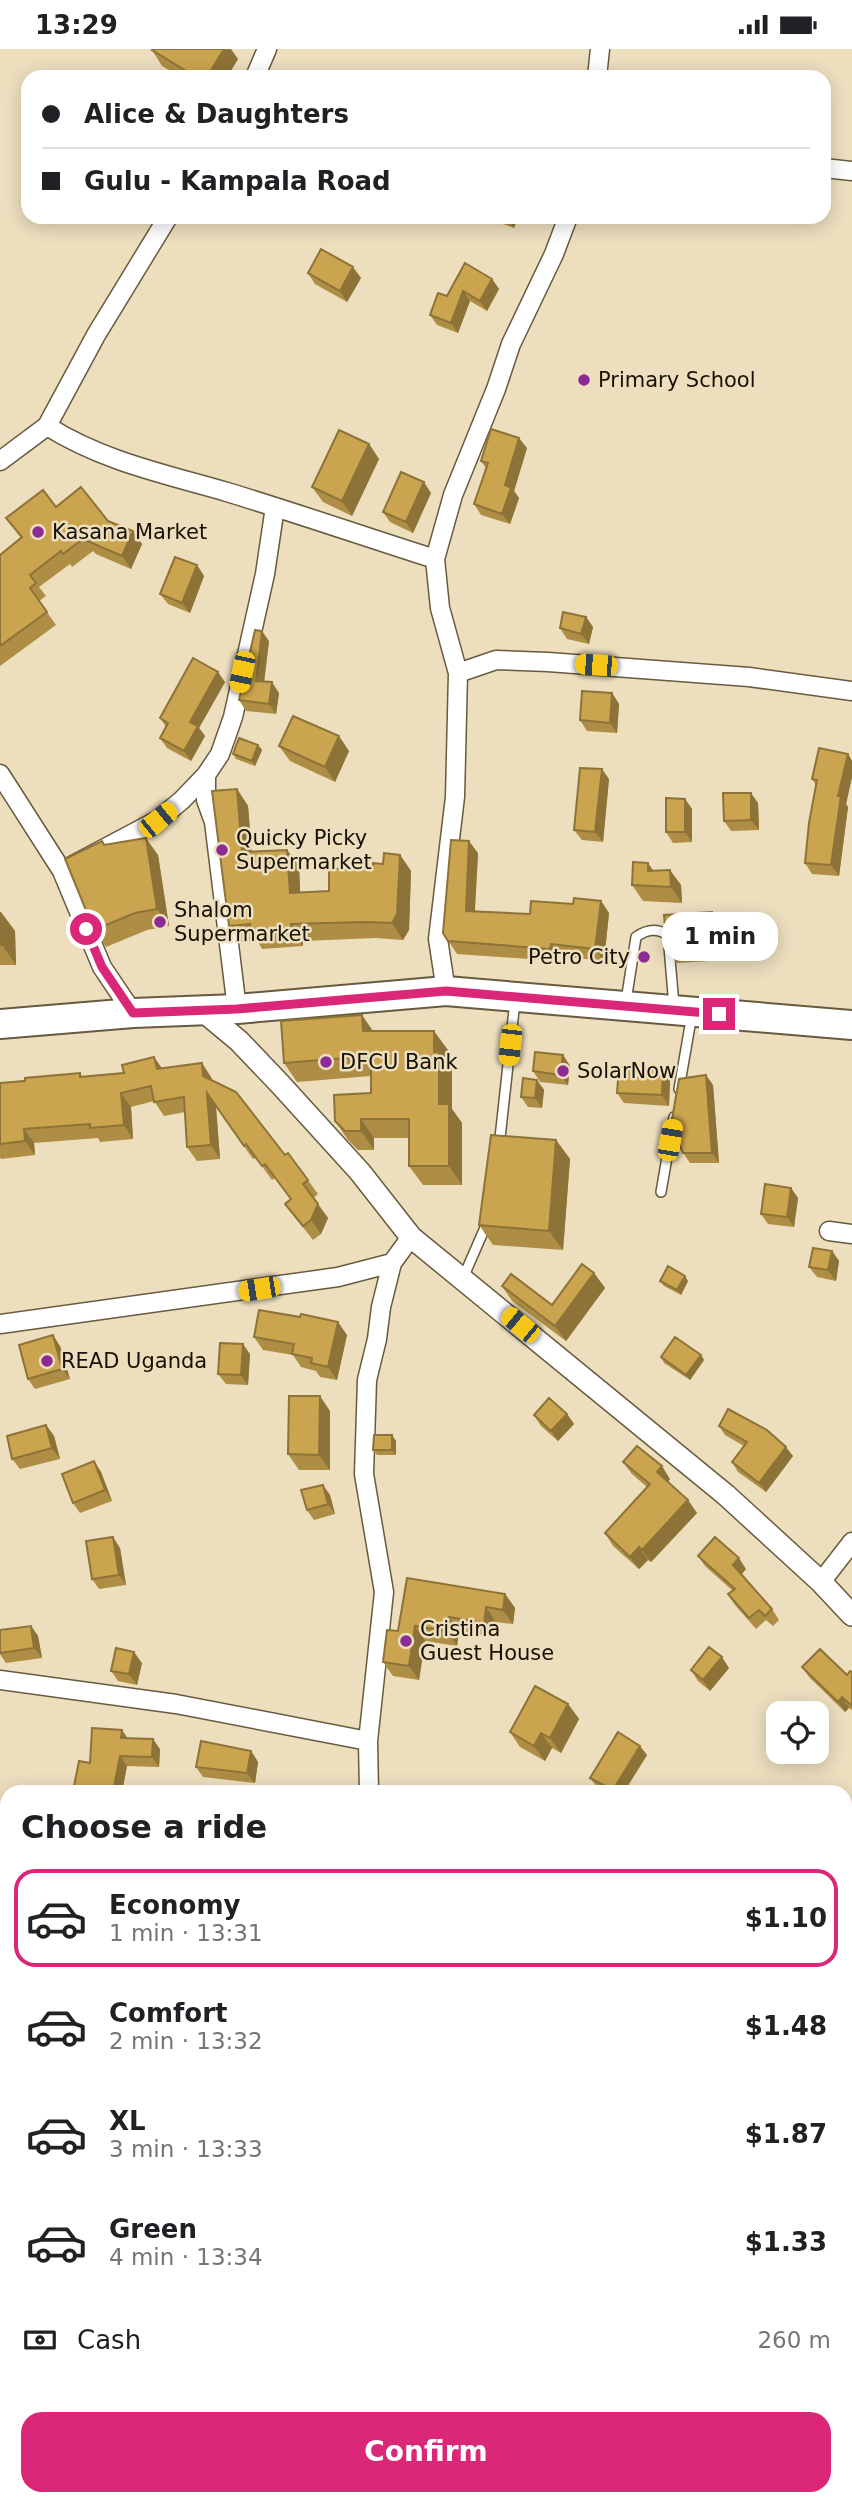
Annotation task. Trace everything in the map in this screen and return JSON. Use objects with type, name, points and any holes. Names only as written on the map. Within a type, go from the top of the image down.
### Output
[{"type":"main road","points":[[0,1024],[133,1013],[237,1009],[446,991],[683,1011],[851,1020]]},
{"type":"street","points":[[258,70],[267,49]]},
{"type":"street","points":[[598,70],[600,49]]},
{"type":"street","points":[[831,169],[852,171]]},
{"type":"street","points":[[0,461],[47,426],[96,335],[164,224]]},
{"type":"street","points":[[446,991],[438,939],[455,797],[458,673],[440,608],[435,559],[453,495],[496,389],[511,344],[565,224]]},
{"type":"street","points":[[47,426],[70,441],[115,460],[275,507],[435,559]]},
{"type":"street","points":[[62,871],[158,820],[206,775],[220,754],[233,717],[265,574],[275,507]]},
{"type":"street","points":[[458,673],[496,660],[548,662],[749,677],[852,691]]},
{"type":"street","points":[[0,774],[62,871],[102,967],[133,1013]]},
{"type":"street","points":[[206,775],[206,800],[214,822],[237,1009]]},
{"type":"street","points":[[203,1011],[239,1041],[280,1084],[360,1172],[411,1237],[726,1495],[852,1615]]},
{"type":"street","points":[[829,1231],[852,1234]]},
{"type":"street","points":[[369,1785],[368,1741],[384,1592],[364,1474],[367,1380],[392,1263],[411,1237]]},
{"type":"street","points":[[0,1324],[325,1279],[392,1263]]},
{"type":"street","points":[[821,1583],[852,1542]]},
{"type":"street","points":[[0,1680],[176,1704],[368,1741]]},
{"type":"lane","points":[[625,1006],[636,937],[645,931],[660,930],[668,935],[683,1011],[662,1192]]},
{"type":"lane","points":[[498,1157],[516,997]]},
{"type":"lane","points":[[463,1278],[486,1229],[488,1217]]},
{"type":"building","points":[[224,49],[211,70],[185,70],[152,50]]},
{"type":"building","points":[[321,249],[353,267],[340,291],[308,273]]},
{"type":"building","points":[[465,263],[492,279],[480,301],[463,291],[451,323],[430,315],[438,293],[447,296]]},
{"type":"building","points":[[491,429],[519,438],[505,485],[511,488],[502,514],[474,504],[488,463],[481,461]]},
{"type":"building","points":[[339,430],[369,444],[342,501],[312,487]]},
{"type":"building","points":[[401,472],[424,482],[406,522],[383,512]]},
{"type":"building","points":[[81,487],[108,521],[133,531],[122,556],[84,538],[63,554],[61,551],[30,575],[36,583],[30,588],[47,612],[0,646],[0,555],[22,537],[6,518],[43,490],[56,507]]},
{"type":"building","points":[[175,557],[197,565],[182,603],[160,594]]},
{"type":"building","points":[[563,612],[586,617],[581,634],[560,628]]},
{"type":"building","points":[[255,630],[262,631],[256,681],[272,682],[269,704],[239,700]]},
{"type":"building","points":[[193,658],[218,672],[190,722],[198,726],[184,751],[160,738],[168,723],[160,718]]},
{"type":"building","points":[[582,691],[612,693],[610,723],[580,720]]},
{"type":"building","points":[[293,716],[339,736],[325,767],[279,746]]},
{"type":"building","points":[[239,738],[258,745],[252,761],[233,754]]},
{"type":"building","points":[[819,748],[848,754],[838,796],[841,796],[831,865],[805,863],[817,780],[812,779]]},
{"type":"building","points":[[580,768],[602,769],[595,832],[574,830]]},
{"type":"building","points":[[237,789],[242,852],[287,850],[290,893],[329,891],[329,869],[373,868],[373,863],[383,864],[384,853],[400,855],[397,914],[392,923],[291,924],[292,930],[251,933],[250,924],[229,926],[212,791]]},
{"type":"building","points":[[723,793],[751,793],[751,820],[724,821]]},
{"type":"building","points":[[666,798],[685,799],[685,832],[666,832]]},
{"type":"building","points":[[146,838],[157,909],[135,913],[94,930],[65,859],[102,841],[104,845]]},
{"type":"building","points":[[451,840],[469,841],[466,911],[530,914],[531,901],[573,904],[574,898],[601,901],[595,949],[551,944],[550,949],[448,941],[443,933]]},
{"type":"building","points":[[633,862],[648,863],[648,871],[670,870],[671,887],[632,885]]},
{"type":"building","points":[[0,912],[2,945],[0,945]]},
{"type":"building","points":[[712,912],[714,945],[667,948],[664,915]]},
{"type":"building","points":[[362,1015],[363,1031],[434,1031],[434,1052],[439,1052],[439,1104],[449,1104],[449,1166],[409,1166],[409,1119],[361,1119],[361,1131],[345,1131],[335,1121],[334,1095],[371,1093],[371,1056],[284,1063],[281,1021]]},
{"type":"building","points":[[535,1052],[563,1055],[560,1075],[533,1071]]},
{"type":"building","points":[[154,1057],[157,1069],[202,1063],[203,1076],[236,1092],[308,1180],[303,1184],[318,1204],[311,1220],[303,1226],[285,1204],[291,1199],[265,1164],[262,1166],[246,1144],[244,1146],[207,1093],[211,1145],[187,1147],[184,1097],[154,1102],[151,1086],[121,1093],[124,1125],[90,1128],[90,1124],[24,1129],[25,1141],[0,1144],[0,1083],[80,1073],[80,1077],[124,1073],[122,1065]]},
{"type":"building","points":[[619,1067],[663,1070],[662,1095],[617,1093]]},
{"type":"building","points":[[706,1075],[712,1153],[683,1153],[671,1125],[679,1079]]},
{"type":"building","points":[[523,1078],[537,1080],[535,1098],[521,1097]]},
{"type":"building","points":[[491,1135],[556,1140],[549,1231],[479,1225]]},
{"type":"building","points":[[765,1184],[791,1188],[787,1217],[761,1214]]},
{"type":"building","points":[[813,1248],[832,1251],[828,1270],[809,1267]]},
{"type":"building","points":[[582,1264],[594,1273],[555,1326],[502,1286],[511,1274],[552,1305]]},
{"type":"building","points":[[668,1266],[685,1276],[677,1290],[660,1281]]},
{"type":"building","points":[[259,1310],[300,1317],[301,1314],[338,1322],[328,1367],[311,1363],[312,1358],[292,1354],[294,1344],[254,1337]]},
{"type":"building","points":[[53,1335],[62,1369],[28,1379],[19,1345]]},
{"type":"building","points":[[675,1337],[701,1355],[686,1375],[661,1357]]},
{"type":"building","points":[[220,1343],[243,1344],[241,1375],[218,1374]]},
{"type":"building","points":[[289,1396],[320,1396],[319,1455],[288,1454]]},
{"type":"building","points":[[549,1398],[567,1414],[551,1431],[534,1415]]},
{"type":"building","points":[[728,1409],[767,1430],[786,1447],[759,1483],[732,1462],[747,1442],[719,1426]]},
{"type":"building","points":[[46,1425],[52,1448],[12,1459],[7,1436]]},
{"type":"building","points":[[374,1435],[392,1435],[392,1450],[373,1450]]},
{"type":"building","points":[[637,1446],[662,1466],[657,1472],[688,1500],[642,1550],[639,1547],[630,1557],[605,1533],[650,1484],[623,1462]]},
{"type":"building","points":[[94,1461],[105,1490],[73,1503],[62,1474]]},
{"type":"building","points":[[323,1485],[328,1504],[307,1510],[301,1490]]},
{"type":"building","points":[[113,1537],[119,1575],[92,1579],[86,1541]]},
{"type":"building","points":[[715,1537],[739,1558],[733,1565],[772,1609],[765,1616],[759,1610],[749,1618],[728,1594],[735,1589],[698,1556]]},
{"type":"building","points":[[407,1578],[505,1594],[503,1610],[486,1607],[484,1623],[449,1617],[447,1631],[415,1626],[409,1666],[383,1662],[387,1630],[398,1631]]},
{"type":"building","points":[[31,1626],[34,1648],[0,1653],[0,1630]]},
{"type":"building","points":[[709,1647],[722,1657],[703,1680],[691,1670]]},
{"type":"building","points":[[116,1648],[134,1652],[129,1674],[111,1671]]},
{"type":"building","points":[[820,1649],[847,1675],[852,1672],[852,1706],[842,1697],[838,1702],[802,1667]]},
{"type":"building","points":[[535,1686],[568,1704],[550,1738],[541,1733],[534,1746],[510,1732]]},
{"type":"building","points":[[92,1728],[122,1730],[121,1738],[153,1739],[152,1757],[120,1756],[114,1785],[74,1785],[79,1761],[90,1763]]},
{"type":"building","points":[[618,1732],[640,1746],[616,1785],[603,1785],[590,1778]]},
{"type":"building","points":[[201,1741],[251,1751],[247,1773],[196,1767]]},
{"type":"place","name":"Primary School","points":[[584,380]]},
{"type":"place","name":"Kasana Market","points":[[38,532]]},
{"type":"place","name":"Quicky Picky Supermarket","points":[[222,850]]},
{"type":"place","name":"Shalom Supermarket","points":[[160,922]]},
{"type":"place","name":"Petro City","points":[[644,957]]},
{"type":"place","name":"DFCU Bank","points":[[326,1062]]},
{"type":"place","name":"SolarNow","points":[[563,1071]]},
{"type":"place","name":"READ Uganda","points":[[47,1361]]},
{"type":"place","name":"Cristina Guest House","points":[[406,1641]]},
{"type":"route","points":[[86,929],[102,967],[133,1013],[237,1009],[446,991],[719,1014]]}]
